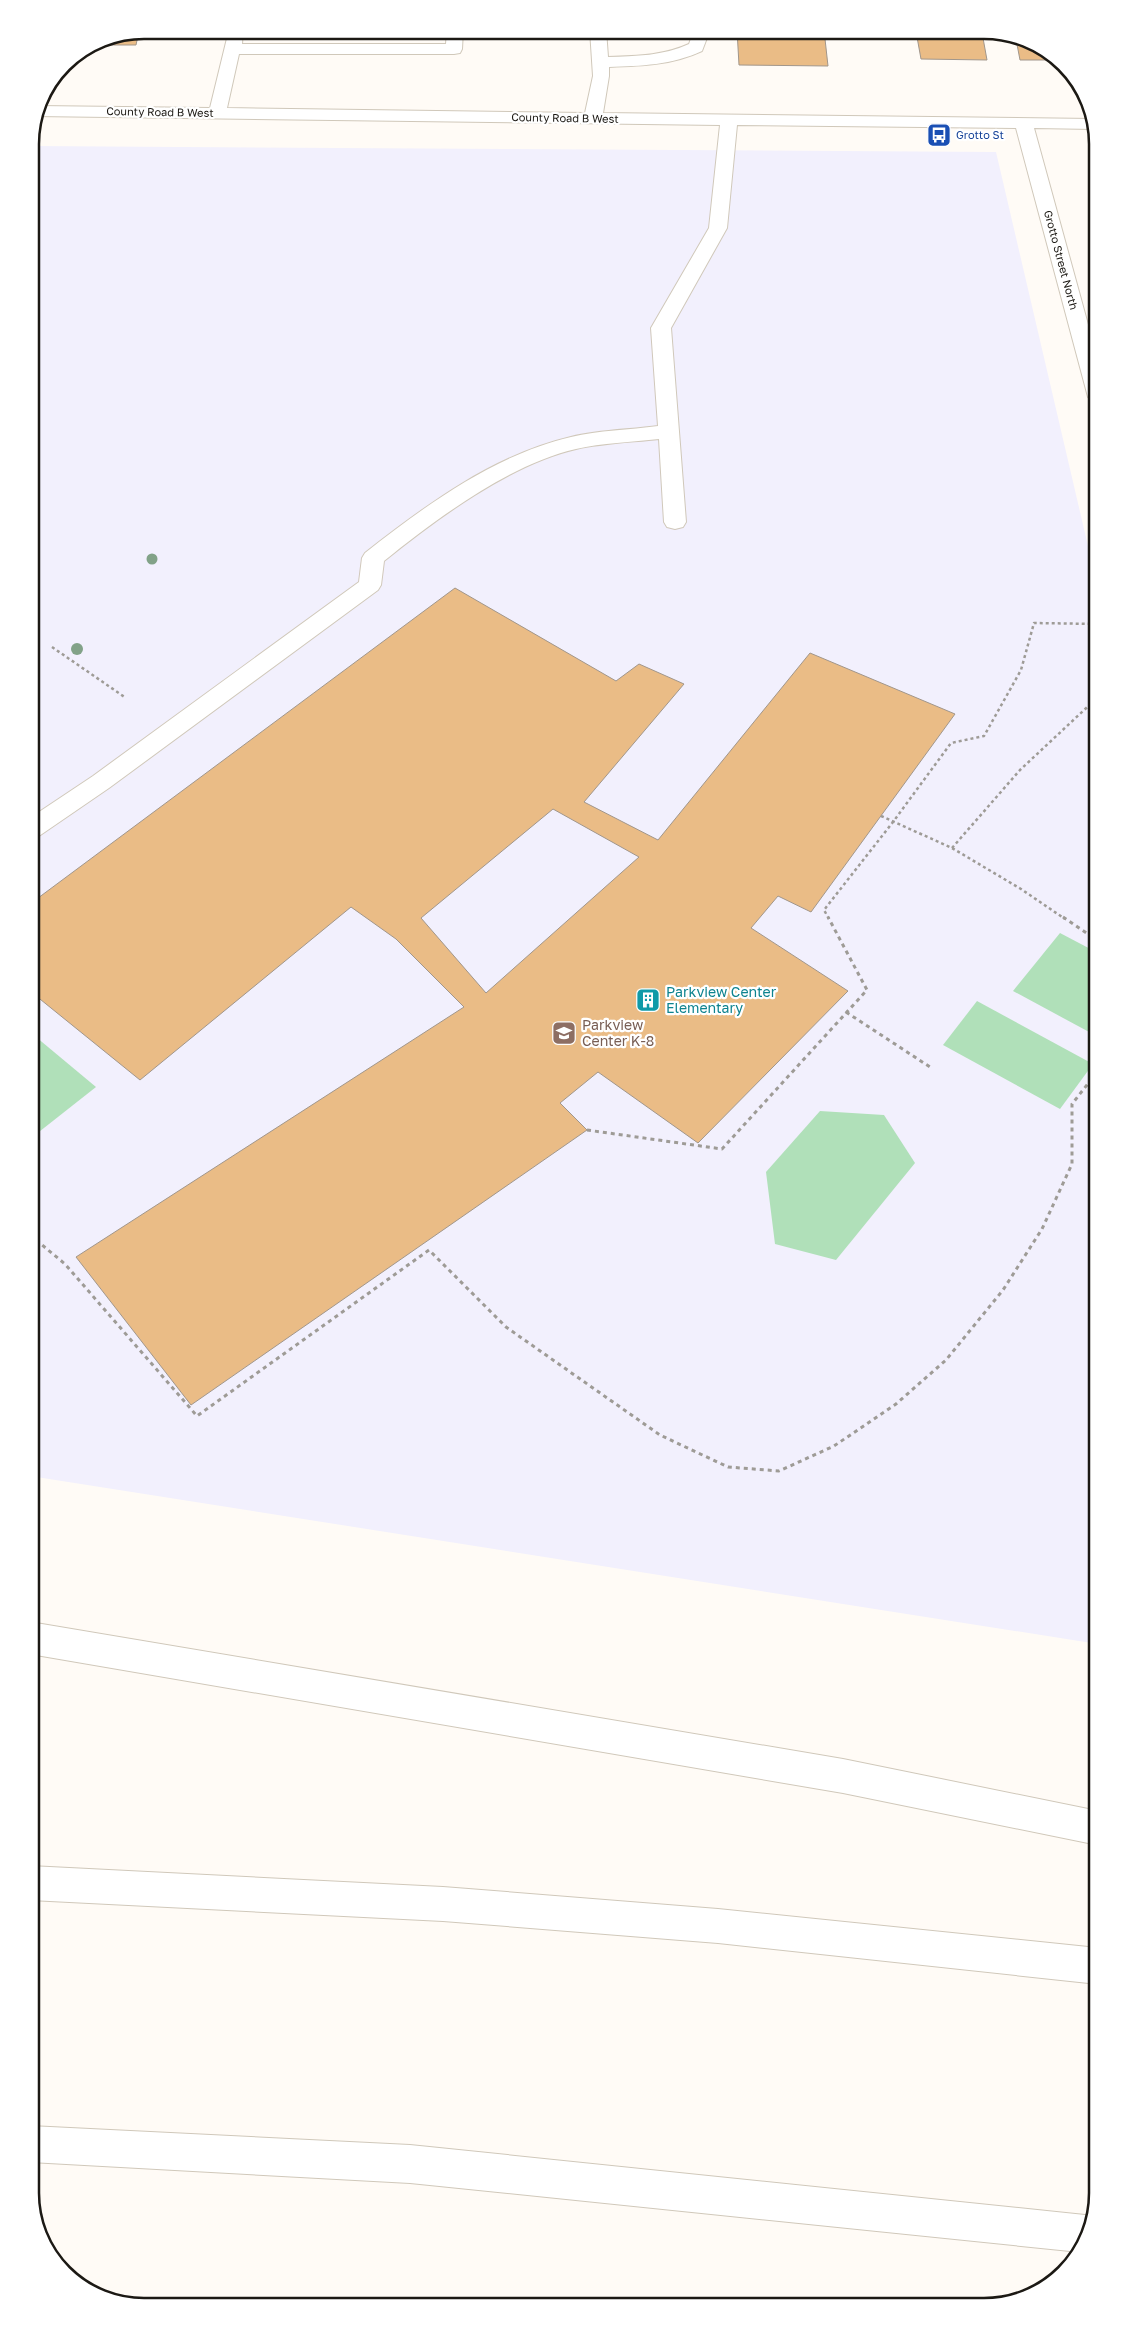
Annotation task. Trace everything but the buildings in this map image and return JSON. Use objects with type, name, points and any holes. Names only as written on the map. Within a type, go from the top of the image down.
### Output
[{"type":"main road","points":[[217,113],[234,39]]},
{"type":"main road","points":[[232,49],[454,49],[455,39]]},
{"type":"main road","points":[[593,118],[601,76],[599,39]]},
{"type":"main road","points":[[600,62],[653,60],[680,56],[696,47],[699,39]]},
{"type":"main road","name":"County Road B West","points":[[44,111],[1087,124]]},
{"type":"main road","points":[[675,522],[661,328],[718,228],[729,120]]},
{"type":"main road","name":"Grotto Street North","points":[[1024,124],[1089,364]]},
{"type":"main road","points":[[39,824],[109,776],[370,585],[373,558],[426,516],[518,462],[574,442],[669,431]]},
{"type":"main road","points":[[39,1640],[843,1776],[1089,1826]]},
{"type":"main road","points":[[39,1884],[443,1904],[718,1926],[1089,1965]]},
{"type":"main road","points":[[39,2144],[410,2164],[1081,2233]]},
{"type":"path","points":[[587,1130],[722,1149],[867,990],[824,910],[893,822],[951,743],[984,736],[1020,670],[1034,624],[1089,624]]},
{"type":"path","points":[[52,647],[126,698]]},
{"type":"path","points":[[952,848],[1020,770],[1089,705]]},
{"type":"path","points":[[881,816],[952,848],[1020,889],[1089,935]]},
{"type":"path","points":[[846,1012],[930,1066]]},
{"type":"path","points":[[39,1242],[65,1264],[197,1416],[429,1250],[506,1326],[660,1435],[728,1467],[779,1471],[834,1446],[896,1404],[946,1360],[1003,1290],[1042,1230],[1072,1164],[1072,1104],[1089,1082]]},
{"type":"shaded area","name":"Parkview Center K-8","points":[[39,146],[996,152],[1089,550],[1089,1643],[39,1477]]},
{"type":"green space","points":[[1060,933],[1089,948],[1089,1032],[1013,991]]},
{"type":"green space","points":[[977,1001],[1089,1062],[1089,1069],[1060,1109],[943,1045]]},
{"type":"green space","points":[[39,1040],[96,1087],[39,1132]]},
{"type":"green space","points":[[820,1111],[884,1115],[915,1163],[836,1260],[775,1244],[766,1172]]},
{"type":"place","name":"Grotto St","points":[[939,135]]},
{"type":"place","name":"Parkview Center Elementary","points":[[648,1000]]},
{"type":"place","name":"Parkview Center K-8","points":[[564,1033]]}]
